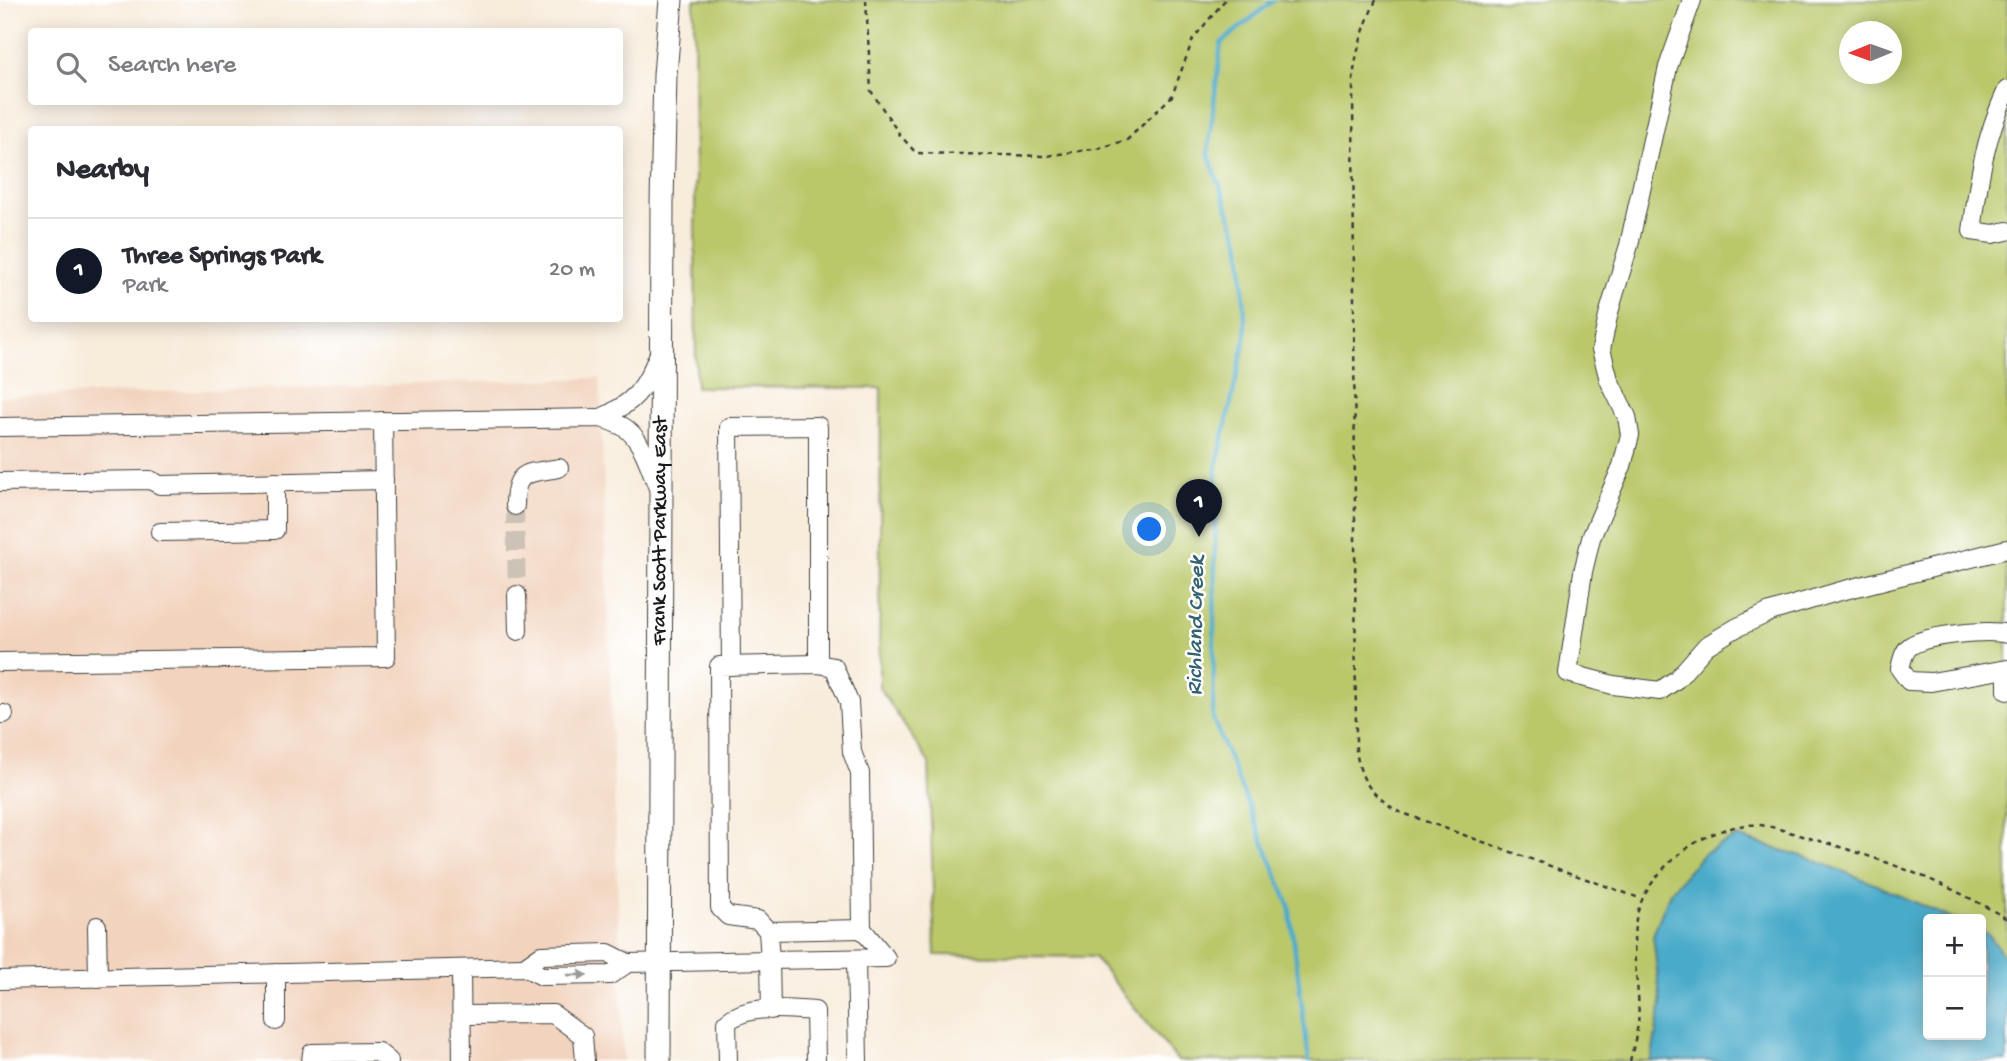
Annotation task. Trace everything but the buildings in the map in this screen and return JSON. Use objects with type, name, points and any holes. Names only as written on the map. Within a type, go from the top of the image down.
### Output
[{"type":"main road","name":"Frank Scott Parkway East","points":[[659,1061],[662,346],[665,88],[671,0]]},
{"type":"lane","points":[[1692,0],[1668,67],[1629,245],[1601,349],[1609,380],[1628,417],[1630,435],[1622,466],[1591,538],[1583,572],[1568,673],[1613,685],[1660,691],[1677,679],[1706,646],[1770,612],[1837,592],[2007,549]]},
{"type":"lane","points":[[2007,90],[1982,155],[1972,231],[1993,234],[2007,230]]},
{"type":"lane","points":[[601,418],[622,408],[648,382],[662,346]]},
{"type":"lane","points":[[0,427],[601,418],[624,427],[634,438],[642,450],[662,498]]},
{"type":"lane","points":[[0,662],[386,657],[383,421]]},
{"type":"lane","points":[[731,666],[729,427],[818,426],[818,664]]},
{"type":"lane","points":[[515,506],[518,480],[524,474],[559,468]]},
{"type":"lane","points":[[0,482],[150,480],[160,485],[384,480]]},
{"type":"lane","points":[[160,532],[275,530],[275,482]]},
{"type":"lane","points":[[517,595],[518,631]]},
{"type":"lane","points":[[2007,634],[1993,630],[1967,632],[1912,645],[1903,656],[1900,669],[1909,681],[1931,681],[2007,669]]},
{"type":"lane","points":[[0,980],[524,967],[541,956],[608,954],[628,963],[659,963],[770,960],[886,958],[862,929],[860,773],[852,752],[849,702],[834,667],[818,664],[719,666],[720,908],[728,916],[758,920],[768,931],[770,960],[771,1010]]},
{"type":"lane","points":[[2007,675],[2007,691]]},
{"type":"lane","points":[[97,926],[98,978]]},
{"type":"lane","points":[[768,931],[862,929]]},
{"type":"lane","points":[[856,959],[858,1061]]},
{"type":"lane","points":[[461,969],[462,1061]]},
{"type":"lane","points":[[276,973],[276,1021]]},
{"type":"lane","points":[[728,1061],[727,1022],[738,1013],[771,1010],[815,1011],[816,1061]]},
{"type":"lane","points":[[462,1015],[553,1014],[583,1036],[585,1061]]},
{"type":"lane","points":[[312,1061],[312,1053],[379,1052],[389,1061]]},
{"type":"path","points":[[866,0],[872,91],[900,135],[916,153],[1046,156],[1100,148],[1127,140],[1172,96],[1193,39],[1225,0]]},
{"type":"path","points":[[1376,0],[1362,32],[1355,57],[1353,79],[1356,709],[1359,768],[1366,785],[1397,811],[1642,899]]},
{"type":"path","points":[[1630,1061],[1638,1024],[1635,935],[1642,899],[1672,860],[1695,842],[1720,831],[1750,825],[1795,834],[1887,862],[1978,901],[2007,919]]},
{"type":"shaded area","points":[[600,378],[623,1061],[0,1061],[0,397]]},
{"type":"green space","points":[[694,0],[2007,0],[2007,1061],[1178,1061],[1094,957],[935,955],[929,763],[879,687],[881,388],[696,387]]},
{"type":"water","points":[[1736,837],[1809,858],[1942,914],[1923,914],[1923,1040],[1986,1040],[1986,934],[1989,935],[2007,961],[2007,1061],[1651,1061],[1661,1006],[1653,935],[1670,892],[1703,854]]},
{"type":"waterway","name":"Richland Creek","points":[[1274,0],[1221,43],[1208,153],[1241,245],[1246,336],[1216,469],[1213,719],[1289,905],[1309,1061]]},
{"type":"tunnel","points":[[515,506],[517,595]]},
{"type":"place","name":"Three Springs Park","points":[[1199,537]]}]
